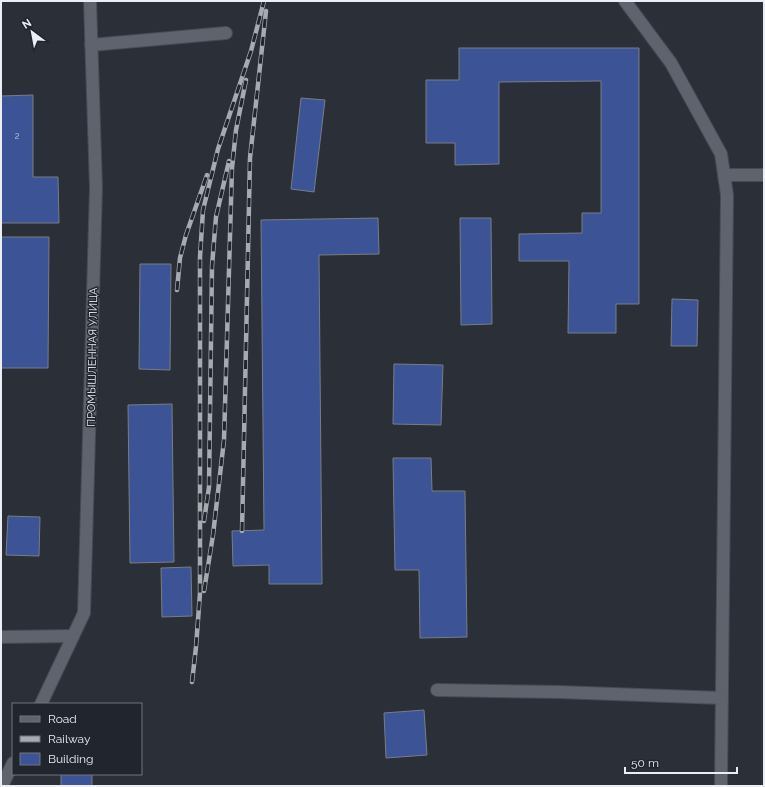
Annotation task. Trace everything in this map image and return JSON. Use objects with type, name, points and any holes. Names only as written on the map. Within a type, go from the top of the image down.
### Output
[{"type":"street","name":"ПРОМЫШЛЕННАЯ УЛИЦА","points":[[41,703],[84,613],[96,188],[90,1]]},
{"type":"street","points":[[625,1],[671,63],[721,154],[727,195],[720,786]]},
{"type":"street","points":[[91,45],[226,33]]},
{"type":"street","points":[[724,175],[764,175]]},
{"type":"street","points":[[1,637],[74,636]]},
{"type":"street","points":[[437,690],[567,692],[722,698]]},
{"type":"street","points":[[2,786],[12,765]]},
{"type":"building","points":[[459,48],[639,48],[639,304],[616,304],[616,333],[568,333],[569,261],[519,261],[519,234],[582,233],[582,213],[601,213],[601,81],[499,82],[499,164],[455,165],[455,143],[426,143],[426,80],[459,80]]},
{"type":"building","points":[[33,95],[33,177],[58,177],[59,223],[1,223],[1,96]]},
{"type":"building","points":[[301,98],[325,100],[314,192],[291,189]]},
{"type":"building","points":[[378,218],[379,254],[319,255],[322,584],[269,584],[269,565],[233,566],[232,531],[264,530],[261,220]]},
{"type":"building","points":[[460,218],[491,218],[492,324],[461,325]]},
{"type":"building","points":[[1,237],[49,237],[48,368],[1,368]]},
{"type":"building","points":[[140,264],[171,264],[170,370],[139,369]]},
{"type":"building","points":[[672,299],[698,300],[697,346],[671,346]]},
{"type":"building","points":[[394,364],[443,365],[441,425],[393,424]]},
{"type":"building","points":[[172,404],[174,562],[130,563],[128,405]]},
{"type":"building","points":[[393,458],[431,458],[432,491],[465,491],[467,637],[420,638],[419,570],[395,570]]},
{"type":"building","points":[[8,516],[40,517],[39,556],[6,555]]},
{"type":"building","points":[[191,567],[192,616],[162,617],[161,568]]},
{"type":"building","points":[[424,710],[427,755],[386,758],[384,713]]},
{"type":"building","points":[[61,775],[92,775],[92,786],[61,786]]},
{"type":"railway","points":[[192,682],[200,593],[200,257],[203,210],[218,149],[251,51],[264,1]]},
{"type":"railway","points":[[242,531],[250,158],[266,11]]},
{"type":"railway","points":[[204,591],[213,535],[224,440],[232,168],[236,130],[246,80]]},
{"type":"railway","points":[[204,521],[209,487],[212,266],[216,217],[229,161]]},
{"type":"railway","points":[[177,290],[180,258],[186,235],[207,175]]}]
